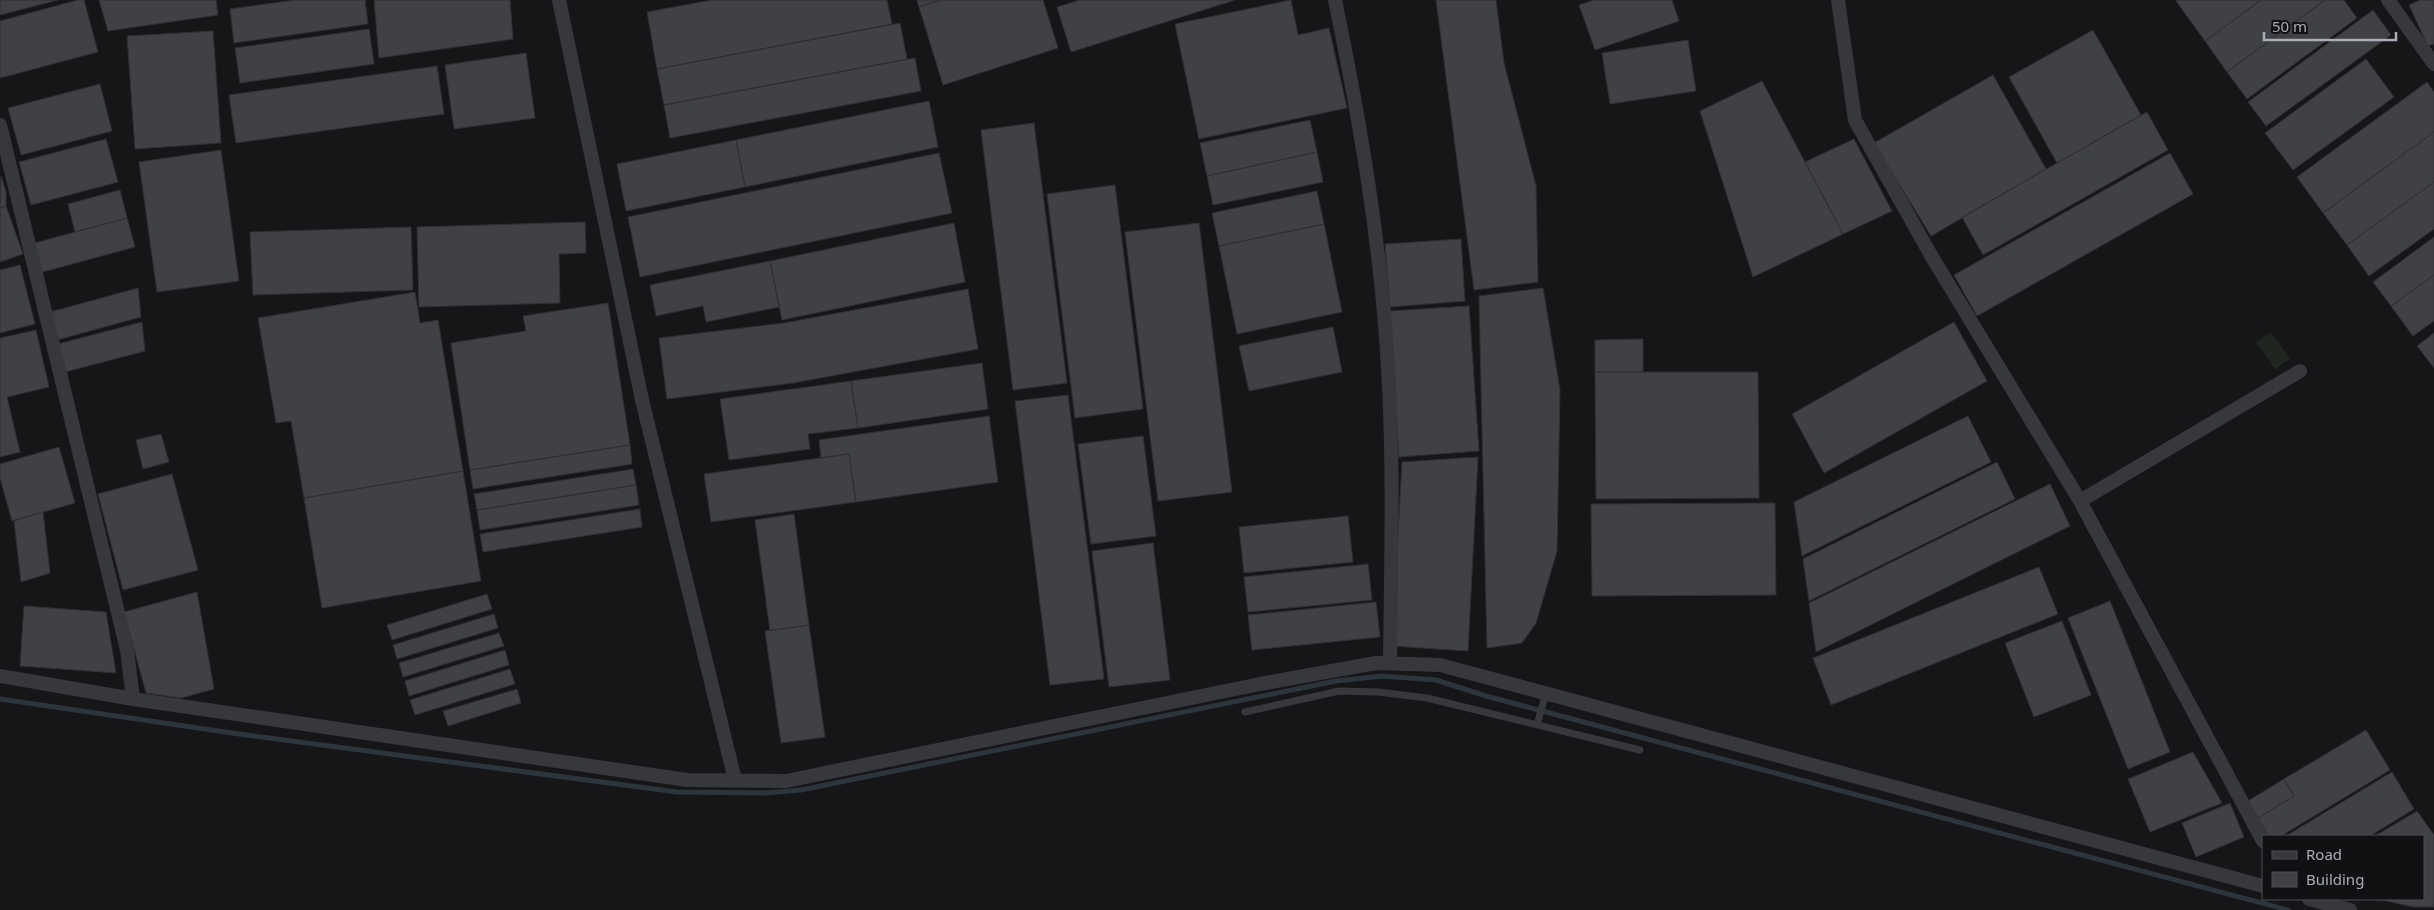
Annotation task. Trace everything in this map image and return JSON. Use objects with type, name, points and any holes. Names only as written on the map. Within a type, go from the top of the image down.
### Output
[{"type":"street","points":[[559,0],[642,400],[735,780]]},
{"type":"street","points":[[1335,0],[1359,118],[1380,268],[1388,368],[1392,524],[1390,663]]},
{"type":"street","points":[[1838,0],[1855,120],[1932,257],[2080,501],[2262,839]]},
{"type":"street","points":[[2388,0],[2434,64]]},
{"type":"street","points":[[0,125],[127,650],[132,699]]},
{"type":"street","points":[[2080,501],[2300,372]]},
{"type":"street","points":[[0,676],[132,699],[687,780],[786,781],[1260,684],[1376,663],[1440,665],[2262,886]]},
{"type":"street","points":[[2313,900],[2350,910]]},
{"type":"lane","points":[[1245,712],[1339,692],[1378,692],[1427,698],[1640,750]]},
{"type":"lane","points":[[1537,725],[1546,694]]},
{"type":"shaded area","points":[[2271,332],[2290,359],[2275,369],[2256,342]]},
{"type":"building","points":[[0,0],[58,0],[0,15]]},
{"type":"building","points":[[84,0],[98,52],[0,78],[0,21]]},
{"type":"building","points":[[99,0],[216,0],[218,15],[108,31]]},
{"type":"building","points":[[295,0],[365,0],[368,24],[234,43],[230,9]]},
{"type":"building","points":[[374,0],[510,0],[513,39],[379,58]]},
{"type":"building","points":[[712,0],[887,0],[892,24],[657,69],[647,12]]},
{"type":"building","points":[[917,0],[941,0],[919,7]]},
{"type":"building","points":[[941,0],[1043,0],[1058,48],[943,85],[919,7]]},
{"type":"building","points":[[1080,0],[1235,0],[1071,52],[1057,7]]},
{"type":"building","points":[[1291,0],[1298,35],[1329,28],[1347,108],[1199,139],[1175,24]]},
{"type":"building","points":[[1436,0],[1496,0],[1504,63],[1536,186],[1538,282],[1474,290]]},
{"type":"building","points":[[1594,0],[1672,0],[1679,21],[1595,50],[1579,5]]},
{"type":"building","points":[[2261,0],[2205,41],[2176,1]]},
{"type":"building","points":[[2261,0],[2325,0],[2227,72],[2205,41]]},
{"type":"building","points":[[2325,0],[2344,0],[2357,18],[2247,99],[2227,72]]},
{"type":"building","points":[[2420,0],[2434,0],[2434,44],[2428,46],[2409,5]]},
{"type":"building","points":[[2373,10],[2391,35],[2266,126],[2248,102]]},
{"type":"building","points":[[900,23],[907,59],[664,105],[657,69]]},
{"type":"building","points":[[369,29],[374,64],[240,83],[235,48]]},
{"type":"building","points":[[2093,30],[2141,115],[2057,163],[2009,77]]},
{"type":"building","points":[[213,31],[221,143],[135,149],[127,36]]},
{"type":"building","points":[[1688,40],[1696,91],[1610,104],[1602,53]]},
{"type":"building","points":[[526,53],[535,118],[454,129],[445,65]]},
{"type":"building","points":[[915,58],[921,91],[670,138],[664,105]]},
{"type":"building","points":[[2366,59],[2394,97],[2293,170],[2265,133]]},
{"type":"building","points":[[437,66],[444,114],[236,143],[229,95]]},
{"type":"building","points":[[1993,75],[2046,169],[1931,236],[1874,143]]},
{"type":"building","points":[[1762,81],[1843,234],[1753,277],[1700,111]]},
{"type":"building","points":[[2427,82],[2434,92],[2434,132],[2323,213],[2297,177]]},
{"type":"building","points":[[100,84],[112,131],[21,155],[8,108]]},
{"type":"building","points":[[929,101],[938,147],[745,187],[736,140]]},
{"type":"building","points":[[2147,112],[2168,150],[1983,255],[1962,217]]},
{"type":"building","points":[[1310,120],[1317,152],[1207,176],[1200,143]]},
{"type":"building","points":[[1034,123],[1067,383],[1013,390],[981,130]]},
{"type":"building","points":[[2434,132],[2434,182],[2347,245],[2323,213]]},
{"type":"building","points":[[106,139],[118,182],[31,205],[19,162]]},
{"type":"building","points":[[1854,139],[1892,211],[1843,234],[1805,162]]},
{"type":"building","points":[[736,140],[745,187],[626,211],[617,164]]},
{"type":"building","points":[[221,150],[239,281],[157,292],[139,162]]},
{"type":"building","points":[[1317,152],[1323,182],[1213,205],[1207,176]]},
{"type":"building","points":[[939,153],[952,213],[640,277],[628,217]]},
{"type":"building","points":[[2170,153],[2193,194],[1977,316],[1954,275]]},
{"type":"building","points":[[1,176],[6,192],[6,206],[0,208]]},
{"type":"building","points":[[2434,182],[2434,229],[2369,276],[2347,245]]},
{"type":"building","points":[[1115,185],[1143,409],[1075,418],[1047,194]]},
{"type":"building","points":[[120,190],[127,218],[75,232],[68,204]]},
{"type":"building","points":[[1317,191],[1324,224],[1219,246],[1212,213]]},
{"type":"building","points":[[6,206],[23,254],[0,262],[0,208]]},
{"type":"building","points":[[127,218],[135,247],[39,273],[31,244]]},
{"type":"building","points":[[585,222],[586,253],[559,254],[560,303],[419,307],[417,227]]},
{"type":"building","points":[[954,223],[965,282],[782,320],[770,261]]},
{"type":"building","points":[[1199,223],[1232,492],[1158,501],[1125,232]]},
{"type":"building","points":[[1324,224],[1342,312],[1237,334],[1219,246]]},
{"type":"building","points":[[411,227],[413,290],[253,295],[250,232]]},
{"type":"building","points":[[2434,237],[2434,275],[2391,306],[2373,282]]},
{"type":"building","points":[[1461,239],[1465,301],[1390,307],[1385,244]]},
{"type":"building","points":[[770,261],[779,307],[706,322],[703,306],[656,316],[650,285]]},
{"type":"building","points":[[20,265],[35,324],[0,333],[0,270]]},
{"type":"building","points":[[2434,275],[2434,321],[2413,336],[2391,306]]},
{"type":"building","points":[[138,288],[141,317],[57,340],[50,312]]},
{"type":"building","points":[[1543,288],[1560,390],[1557,551],[1536,623],[1522,643],[1487,648],[1479,296]]},
{"type":"building","points":[[968,289],[978,349],[793,383],[667,399],[659,338],[784,323]]},
{"type":"building","points":[[415,292],[420,323],[438,320],[463,471],[304,498],[291,421],[276,423],[258,318]]},
{"type":"building","points":[[608,303],[630,445],[470,470],[451,343],[526,331],[523,316]]},
{"type":"building","points":[[1469,306],[1479,451],[1399,457],[1390,311]]},
{"type":"building","points":[[142,322],[145,351],[65,372],[58,344]]},
{"type":"building","points":[[1954,322],[1987,381],[1824,473],[1792,414]]},
{"type":"building","points":[[1333,327],[1342,372],[1249,391],[1239,346]]},
{"type":"building","points":[[36,330],[49,387],[7,397],[20,452],[0,457],[0,338]]},
{"type":"building","points":[[2434,333],[2434,368],[2417,346]]},
{"type":"building","points":[[1643,339],[1643,372],[1595,372],[1595,340]]},
{"type":"building","points":[[982,363],[988,409],[858,428],[851,381]]},
{"type":"building","points":[[1595,372],[1758,372],[1759,498],[1596,499]]},
{"type":"building","points":[[851,381],[858,428],[808,434],[810,449],[729,460],[720,399]]},
{"type":"building","points":[[1068,395],[1104,679],[1050,685],[1015,401]]},
{"type":"building","points":[[989,416],[998,482],[856,502],[849,454],[821,458],[819,440]]},
{"type":"building","points":[[1968,416],[1991,462],[1802,556],[1794,502]]},
{"type":"building","points":[[161,434],[169,462],[143,469],[136,440]]},
{"type":"building","points":[[1143,436],[1156,536],[1091,544],[1078,444]]},
{"type":"building","points":[[630,445],[632,464],[473,489],[470,470]]},
{"type":"building","points":[[59,447],[75,503],[12,521],[0,478],[0,464]]},
{"type":"building","points":[[849,454],[856,502],[711,522],[704,474]]},
{"type":"building","points":[[1478,457],[1468,651],[1392,646],[1402,462]]},
{"type":"building","points":[[1997,462],[2015,499],[1809,601],[1803,559]]},
{"type":"building","points":[[633,469],[636,485],[477,510],[474,494]]},
{"type":"building","points":[[463,471],[481,581],[322,608],[304,498]]},
{"type":"building","points":[[172,474],[198,570],[123,590],[98,494]]},
{"type":"building","points":[[2050,484],[2070,526],[1816,652],[1809,603]]},
{"type":"building","points":[[636,485],[639,505],[480,530],[477,510]]},
{"type":"building","points":[[1775,503],[1776,595],[1592,596],[1591,504]]},
{"type":"building","points":[[640,509],[642,527],[483,552],[480,534]]},
{"type":"building","points":[[43,512],[50,573],[21,582],[14,521]]},
{"type":"building","points":[[794,514],[809,625],[770,631],[755,520]]},
{"type":"building","points":[[1348,516],[1353,562],[1244,573],[1239,527]]},
{"type":"building","points":[[1153,543],[1170,680],[1109,687],[1092,551]]},
{"type":"building","points":[[1368,564],[1372,600],[1248,612],[1244,577]]},
{"type":"building","points":[[2039,567],[2058,614],[1831,705],[1813,658]]},
{"type":"building","points":[[197,592],[214,689],[181,698],[146,693],[124,612]]},
{"type":"building","points":[[487,594],[492,609],[392,640],[387,625]]},
{"type":"building","points":[[2110,601],[2170,752],[2128,769],[2068,618]]},
{"type":"building","points":[[1376,602],[1380,637],[1252,650],[1248,615]]},
{"type":"building","points":[[24,606],[106,612],[116,673],[20,666]]},
{"type":"building","points":[[494,614],[498,628],[397,659],[393,645]]},
{"type":"building","points":[[2062,621],[2091,695],[2034,717],[2005,643]]},
{"type":"building","points":[[809,625],[825,737],[781,743],[765,631]]},
{"type":"building","points":[[499,633],[504,646],[403,677],[399,663]]},
{"type":"building","points":[[505,650],[509,665],[409,696],[405,681]]},
{"type":"building","points":[[510,669],[515,684],[415,715],[410,700]]},
{"type":"building","points":[[517,689],[521,703],[448,726],[443,711]]},
{"type":"building","points":[[2366,730],[2390,770],[2283,835],[2268,835],[2258,818],[2294,796],[2284,779]]},
{"type":"building","points":[[2193,752],[2222,803],[2150,832],[2128,779]]},
{"type":"building","points":[[2392,772],[2414,809],[2372,835],[2288,835]]},
{"type":"building","points":[[2284,779],[2294,796],[2258,818],[2248,801]]},
{"type":"building","points":[[2230,803],[2244,837],[2196,857],[2182,823]]},
{"type":"building","points":[[2417,811],[2434,835],[2434,907],[2413,907],[2382,900],[2424,900],[2424,835],[2377,835]]},
{"type":"waterway","points":[[0,699],[239,734],[677,792],[766,793],[801,790],[1336,681],[1382,676],[1436,680],[1486,696],[2288,910]]}]
